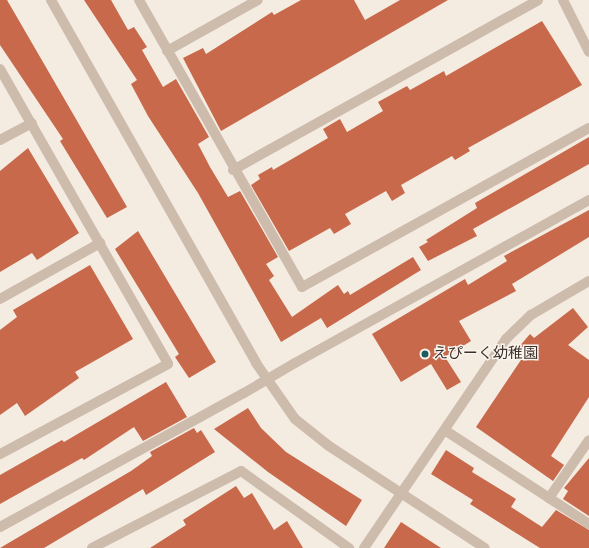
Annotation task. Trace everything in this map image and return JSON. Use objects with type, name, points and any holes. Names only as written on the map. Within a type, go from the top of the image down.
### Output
[{"type":"street","points":[[51,0],[276,393],[295,419],[329,446],[485,548]]},
{"type":"street","points":[[138,0],[233,170],[302,287],[589,128]]},
{"type":"street","points":[[167,51],[258,0]]},
{"type":"street","points":[[233,170],[538,0]]},
{"type":"street","points":[[563,0],[589,52]]},
{"type":"street","points":[[0,68],[168,364],[0,454]]},
{"type":"street","points":[[0,140],[32,123]]},
{"type":"street","points":[[0,527],[244,393],[295,363],[589,200]]},
{"type":"street","points":[[0,299],[100,243]]},
{"type":"street","points":[[364,548],[401,492],[446,431],[506,339],[531,315],[589,281]]},
{"type":"street","points":[[446,431],[589,524]]},
{"type":"street","points":[[549,498],[589,440]]},
{"type":"street","points":[[92,548],[241,471],[349,548]]},
{"type":"building","points":[[0,0],[7,0],[127,207],[107,218],[60,141],[63,139],[0,45]]},
{"type":"building","points":[[84,0],[111,0],[128,30],[134,27],[147,47],[142,50],[163,87],[176,79],[209,137],[198,144],[210,167],[228,197],[240,191],[278,257],[266,264],[274,276],[269,280],[292,317],[338,285],[344,294],[348,291],[350,295],[413,257],[421,270],[327,328],[321,318],[281,342],[198,193],[148,116],[131,84],[137,80]]},
{"type":"building","points":[[301,0],[354,0],[365,20],[400,0],[448,0],[221,131],[183,58],[203,48],[206,54],[272,12],[274,15]]},
{"type":"building","points":[[542,21],[582,85],[468,148],[470,151],[455,160],[452,156],[401,185],[405,193],[392,201],[386,191],[345,214],[351,224],[334,234],[330,228],[289,251],[251,185],[260,179],[258,175],[272,167],[273,170],[328,138],[323,129],[340,119],[347,132],[383,111],[378,102],[407,86],[410,90],[444,71],[446,76]]},
{"type":"building","points":[[589,137],[589,164],[473,229],[477,236],[428,261],[419,247],[428,242],[426,240],[477,208],[475,203]]},
{"type":"building","points":[[28,148],[79,233],[37,260],[32,253],[0,272],[0,171]]},
{"type":"building","points":[[589,210],[589,237],[512,284],[516,291],[459,321],[471,341],[445,357],[461,382],[447,390],[431,364],[401,382],[372,334],[465,279],[468,285],[507,261],[504,256]]},
{"type":"building","points":[[138,231],[216,362],[189,378],[175,357],[179,354],[115,249]]},
{"type":"building","points":[[90,265],[133,339],[75,372],[79,378],[25,416],[17,403],[0,415],[0,330],[17,317],[13,310]]},
{"type":"building","points":[[573,308],[588,327],[568,345],[589,360],[589,397],[551,456],[564,465],[553,481],[476,427],[525,354],[518,348],[530,334],[534,338]]},
{"type":"building","points":[[166,382],[187,417],[143,441],[134,427],[84,460],[82,458],[0,504],[0,475],[62,440],[64,442]]},
{"type":"building","points":[[248,408],[261,428],[286,452],[362,500],[346,526],[268,472],[214,429]]},
{"type":"building","points":[[194,428],[197,433],[201,430],[215,452],[146,495],[143,489],[44,548],[0,548],[131,471],[152,456],[150,452]]},
{"type":"building","points":[[446,450],[474,468],[472,472],[516,499],[511,507],[542,527],[556,510],[589,530],[589,548],[540,548],[470,504],[473,500],[431,474]]},
{"type":"building","points":[[589,458],[589,516],[563,499],[568,491],[564,488]]},
{"type":"building","points":[[236,486],[244,498],[252,493],[274,530],[287,521],[303,548],[150,548],[186,525],[183,520]]},
{"type":"building","points":[[401,522],[424,537],[441,548],[384,548]]},
{"type":"place","name":"えぴーく幼稚園","points":[[425,354]]}]
